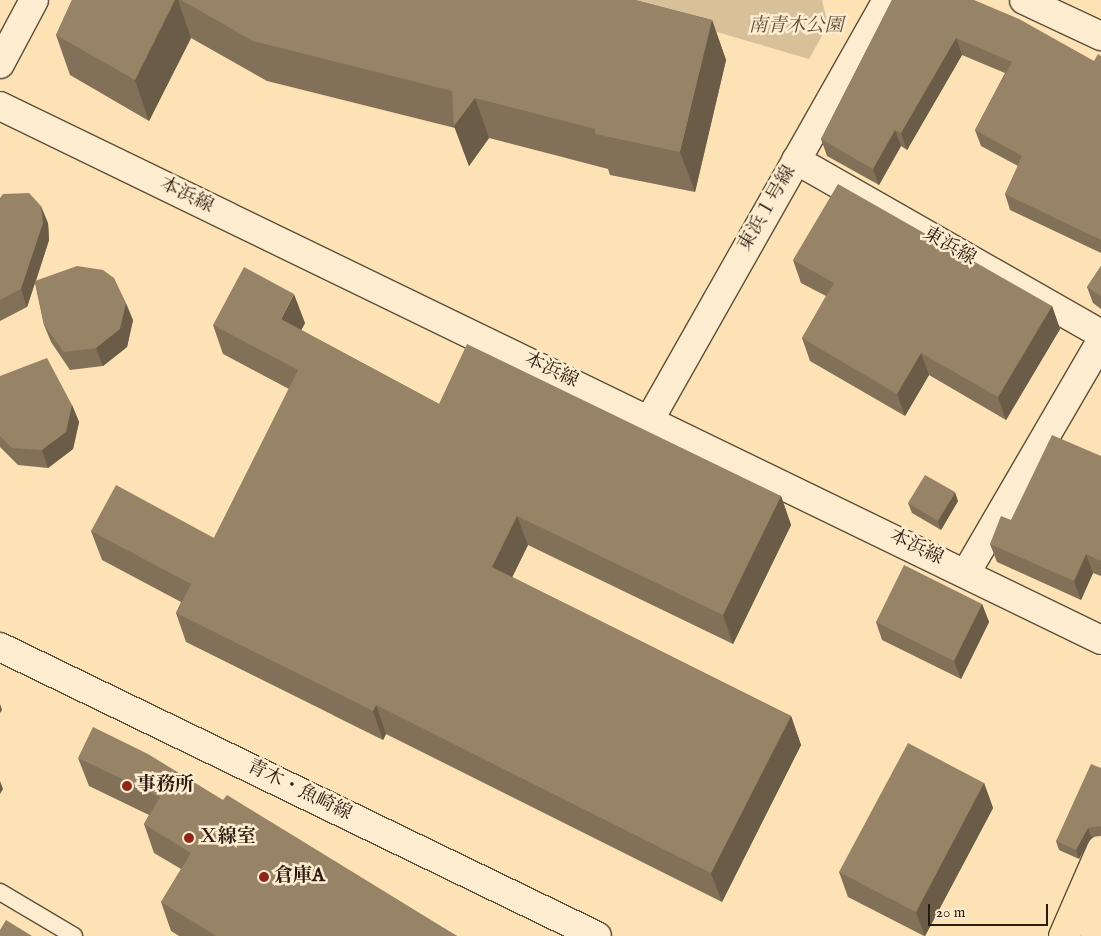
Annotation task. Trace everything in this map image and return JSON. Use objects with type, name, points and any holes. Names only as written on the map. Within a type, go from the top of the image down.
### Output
[{"type":"highway","points":[[1063,936],[1101,849]]},
{"type":"highway","points":[[1069,936],[1101,886]]},
{"type":"highway","points":[[1095,936],[1101,922]]},
{"type":"street","points":[[0,64],[34,0]]},
{"type":"street","name":"東浜１号線","points":[[650,419],[887,0]]},
{"type":"street","points":[[1030,2],[1101,36]]},
{"type":"street","name":"本浜線","points":[[0,106],[650,419],[1101,640]]},
{"type":"street","name":"東浜線","points":[[796,160],[1101,334]]},
{"type":"street","points":[[966,573],[1101,341]]},
{"type":"street","name":"青木・魚崎線","points":[[0,647],[597,936]]},
{"type":"lane","points":[[1,894],[74,936]]},
{"type":"green space","name":"南青木公園","points":[[607,0],[822,0],[828,25],[809,59]]},
{"type":"building","points":[[72,0],[175,0],[135,80],[56,35]]},
{"type":"building","points":[[181,0],[635,0],[712,20],[680,152],[595,134],[595,129],[475,98],[454,126],[452,91],[253,41]]},
{"type":"building","points":[[892,0],[974,0],[1019,19],[1094,61],[1098,54],[1101,56],[1101,240],[1005,194],[1022,156],[975,130],[1012,62],[956,38],[901,133],[895,130],[873,169],[821,139]]},
{"type":"building","points":[[838,184],[1052,306],[998,397],[921,353],[897,394],[802,338],[834,283],[793,260]]},
{"type":"building","points":[[29,193],[41,206],[43,223],[21,289],[0,300],[0,198],[3,194]]},
{"type":"building","points":[[77,266],[103,270],[114,278],[126,303],[120,329],[96,348],[64,352],[44,325],[35,281]]},
{"type":"building","points":[[1101,266],[1101,296],[1087,287]]},
{"type":"building","points":[[244,267],[294,294],[281,319],[439,404],[467,344],[781,496],[723,615],[517,516],[492,567],[791,716],[711,873],[376,705],[373,711],[176,613],[191,584],[91,531],[116,485],[214,538],[298,370],[213,325]]},
{"type":"building","points":[[47,358],[72,405],[66,432],[42,450],[12,448],[0,436],[0,376]]},
{"type":"building","points":[[1052,435],[1101,456],[1101,561],[1086,554],[1074,581],[990,544],[1001,516],[1011,520]]},
{"type":"building","points":[[925,475],[955,492],[938,521],[908,503]]},
{"type":"building","points":[[904,565],[982,604],[954,661],[876,622]]},
{"type":"building","points":[[93,727],[148,754],[223,800],[227,795],[457,936],[216,936],[161,902],[191,853],[144,824],[160,797],[78,758]]},
{"type":"building","points":[[908,743],[984,783],[916,912],[839,872]]},
{"type":"building","points":[[1091,764],[1101,768],[1101,826],[1088,828],[1076,850],[1056,841]]},
{"type":"building","points":[[6,920],[32,936],[0,936],[0,930]]},
{"type":"place","name":"事務所","points":[[127,786]]},
{"type":"place","name":"Ｘ線室","points":[[189,838]]},
{"type":"place","name":"倉庫A","points":[[264,877]]}]
